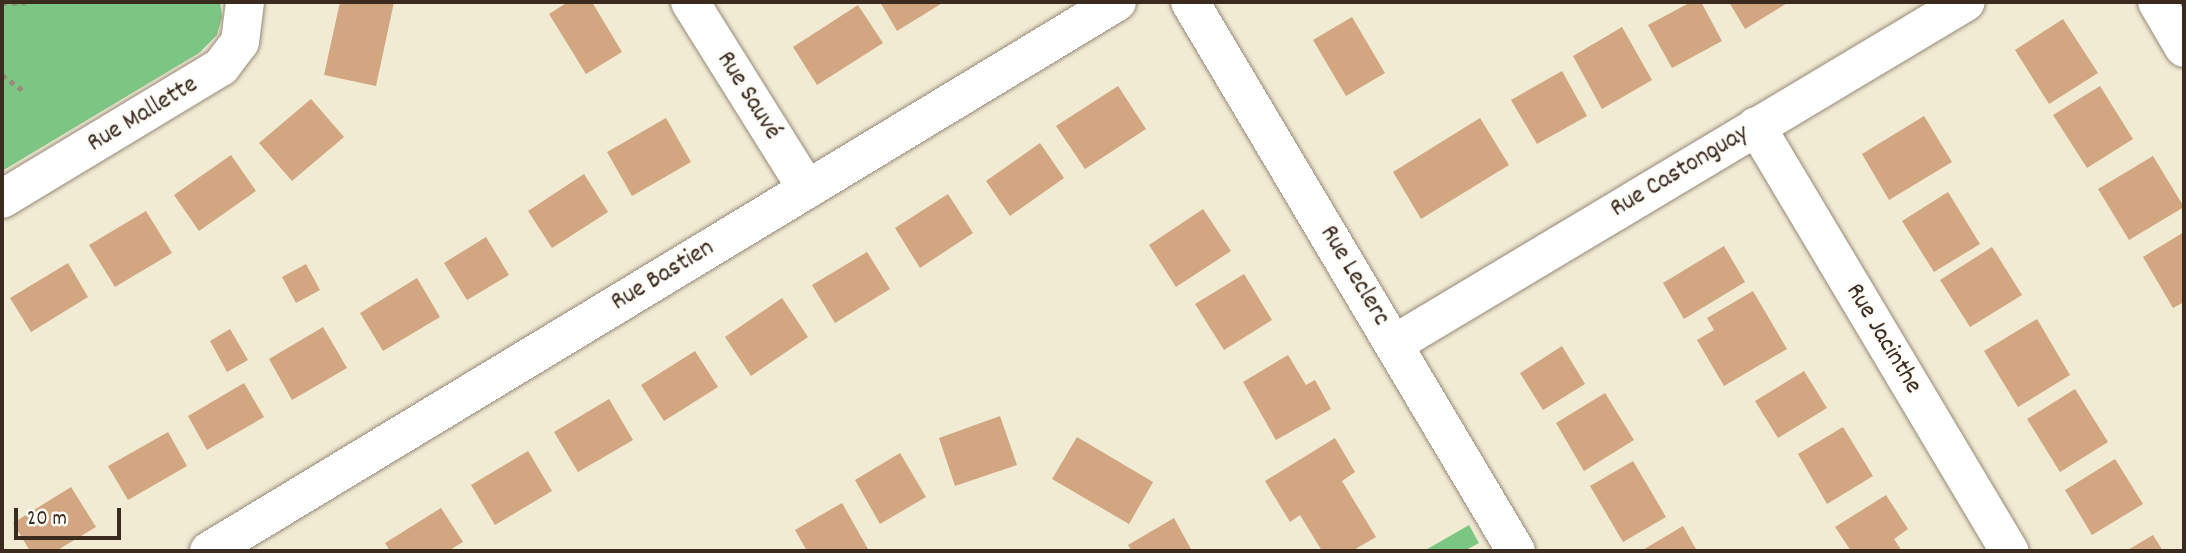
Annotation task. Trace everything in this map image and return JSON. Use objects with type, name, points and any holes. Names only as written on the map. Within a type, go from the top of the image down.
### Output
[{"type":"street","name":"Rue Mallette","points":[[2,199],[220,66],[240,42],[245,2]]},
{"type":"street","name":"Rue Sauvé","points":[[690,2],[807,189]]},
{"type":"street","name":"Rue Bastien","points":[[209,551],[1117,2]]},
{"type":"street","name":"Rue Leclerc","points":[[1190,2],[1517,551]]},
{"type":"street","name":"Rue Castonguay","points":[[1394,344],[1966,2]]},
{"type":"street","points":[[2157,2],[2184,48]]},
{"type":"street","name":"Rue Jacinthe","points":[[1756,126],[2009,551]]},
{"type":"path","points":[[2,3],[26,2]]},
{"type":"path","points":[[2,75],[23,90]]},
{"type":"green space","points":[[2,2],[220,2],[222,17],[217,35],[199,53],[2,171]]},
{"type":"green space","points":[[1469,525],[1479,543],[1464,551],[1424,551]]},
{"type":"building","points":[[340,2],[394,2],[376,86],[324,75]]},
{"type":"building","points":[[568,2],[592,2],[622,52],[586,74],[549,14]]},
{"type":"building","points":[[880,2],[944,2],[897,31]]},
{"type":"building","points":[[1691,2],[1701,2],[1722,41],[1672,68],[1648,25]]},
{"type":"building","points":[[1729,2],[1789,2],[1745,29]]},
{"type":"building","points":[[858,5],[883,43],[817,85],[793,47]]},
{"type":"building","points":[[1352,17],[1385,73],[1346,96],[1313,40]]},
{"type":"building","points":[[2063,19],[2098,73],[2049,104],[2015,50]]},
{"type":"building","points":[[1622,27],[1652,80],[1602,109],[1573,56]]},
{"type":"building","points":[[1562,71],[1587,116],[1537,144],[1511,100]]},
{"type":"building","points":[[1118,86],[1146,129],[1085,169],[1056,126]]},
{"type":"building","points":[[2100,86],[2133,139],[2087,168],[2053,115]]},
{"type":"building","points":[[311,99],[344,137],[292,181],[259,143]]},
{"type":"building","points":[[1924,116],[1952,162],[1889,200],[1862,154]]},
{"type":"building","points":[[666,118],[691,162],[632,196],[607,152]]},
{"type":"building","points":[[1480,118],[1509,165],[1421,219],[1393,172]]},
{"type":"building","points":[[1040,143],[1064,178],[1010,216],[986,181]]},
{"type":"building","points":[[231,155],[256,191],[199,231],[174,195]]},
{"type":"building","points":[[2153,156],[2184,207],[2129,240],[2098,189]]},
{"type":"building","points":[[584,174],[608,212],[552,248],[528,211]]},
{"type":"building","points":[[1948,192],[1980,244],[1934,272],[1902,221]]},
{"type":"building","points":[[948,194],[973,233],[920,268],[895,228]]},
{"type":"building","points":[[1203,209],[1231,251],[1176,287],[1149,245]]},
{"type":"building","points":[[146,211],[172,253],[115,287],[89,245]]},
{"type":"building","points":[[2184,232],[2184,302],[2173,308],[2143,257]]},
{"type":"building","points":[[486,237],[509,275],[467,300],[444,263]]},
{"type":"building","points":[[1724,246],[1745,282],[1684,319],[1663,283]]},
{"type":"building","points":[[1992,247],[2022,295],[1970,327],[1940,280]]},
{"type":"building","points":[[867,252],[890,289],[835,323],[812,285]]},
{"type":"building","points":[[68,263],[88,297],[31,332],[10,298]]},
{"type":"building","points":[[306,264],[320,290],[296,303],[282,277]]},
{"type":"building","points":[[1244,274],[1272,320],[1224,350],[1195,304]]},
{"type":"building","points":[[417,278],[440,317],[383,351],[360,313]]},
{"type":"building","points":[[1753,291],[1787,349],[1724,386],[1697,340],[1714,330],[1707,318]]},
{"type":"building","points":[[782,298],[808,337],[751,376],[725,337]]},
{"type":"building","points":[[2037,319],[2070,375],[2018,407],[1984,351]]},
{"type":"building","points":[[323,327],[347,368],[292,400],[269,359]]},
{"type":"building","points":[[230,329],[248,360],[227,372],[210,341]]},
{"type":"building","points":[[1562,346],[1585,384],[1543,410],[1520,373]]},
{"type":"building","points":[[695,351],[718,387],[664,421],[641,385]]},
{"type":"building","points":[[1288,355],[1306,385],[1315,380],[1331,409],[1276,440],[1243,382]]},
{"type":"building","points":[[1804,371],[1827,408],[1778,438],[1755,401]]},
{"type":"building","points":[[244,383],[264,417],[207,450],[188,416]]},
{"type":"building","points":[[2075,389],[2108,442],[2060,472],[2027,419]]},
{"type":"building","points":[[1605,393],[1634,440],[1584,471],[1556,423]]},
{"type":"building","points":[[609,399],[633,440],[578,472],[554,432]]},
{"type":"building","points":[[1000,416],[1017,465],[955,486],[939,438]]},
{"type":"building","points":[[1843,427],[1873,476],[1827,504],[1798,454]]},
{"type":"building","points":[[168,432],[187,466],[128,500],[108,466]]},
{"type":"building","points":[[1077,437],[1153,482],[1129,524],[1052,479]]},
{"type":"building","points":[[1335,438],[1355,472],[1342,481],[1376,537],[1352,551],[1322,551],[1300,515],[1290,522],[1265,481]]},
{"type":"building","points":[[528,451],[552,491],[495,525],[471,485]]},
{"type":"building","points":[[900,453],[926,497],[880,524],[855,480]]},
{"type":"building","points":[[2115,459],[2143,504],[2092,535],[2065,490]]},
{"type":"building","points":[[1633,461],[1666,517],[1623,542],[1590,486]]},
{"type":"building","points":[[71,487],[96,527],[56,551],[30,551],[13,523]]},
{"type":"building","points":[[1886,495],[1908,529],[1894,539],[1902,551],[1851,551],[1835,527]]},
{"type":"building","points":[[842,503],[868,549],[807,551],[795,530]]},
{"type":"building","points":[[441,508],[463,542],[448,551],[390,551],[385,543]]},
{"type":"building","points":[[1174,518],[1192,551],[1132,551],[1128,545]]},
{"type":"building","points":[[1683,526],[1697,551],[1641,551]]},
{"type":"building","points":[[2153,535],[2163,551],[2126,551]]}]
